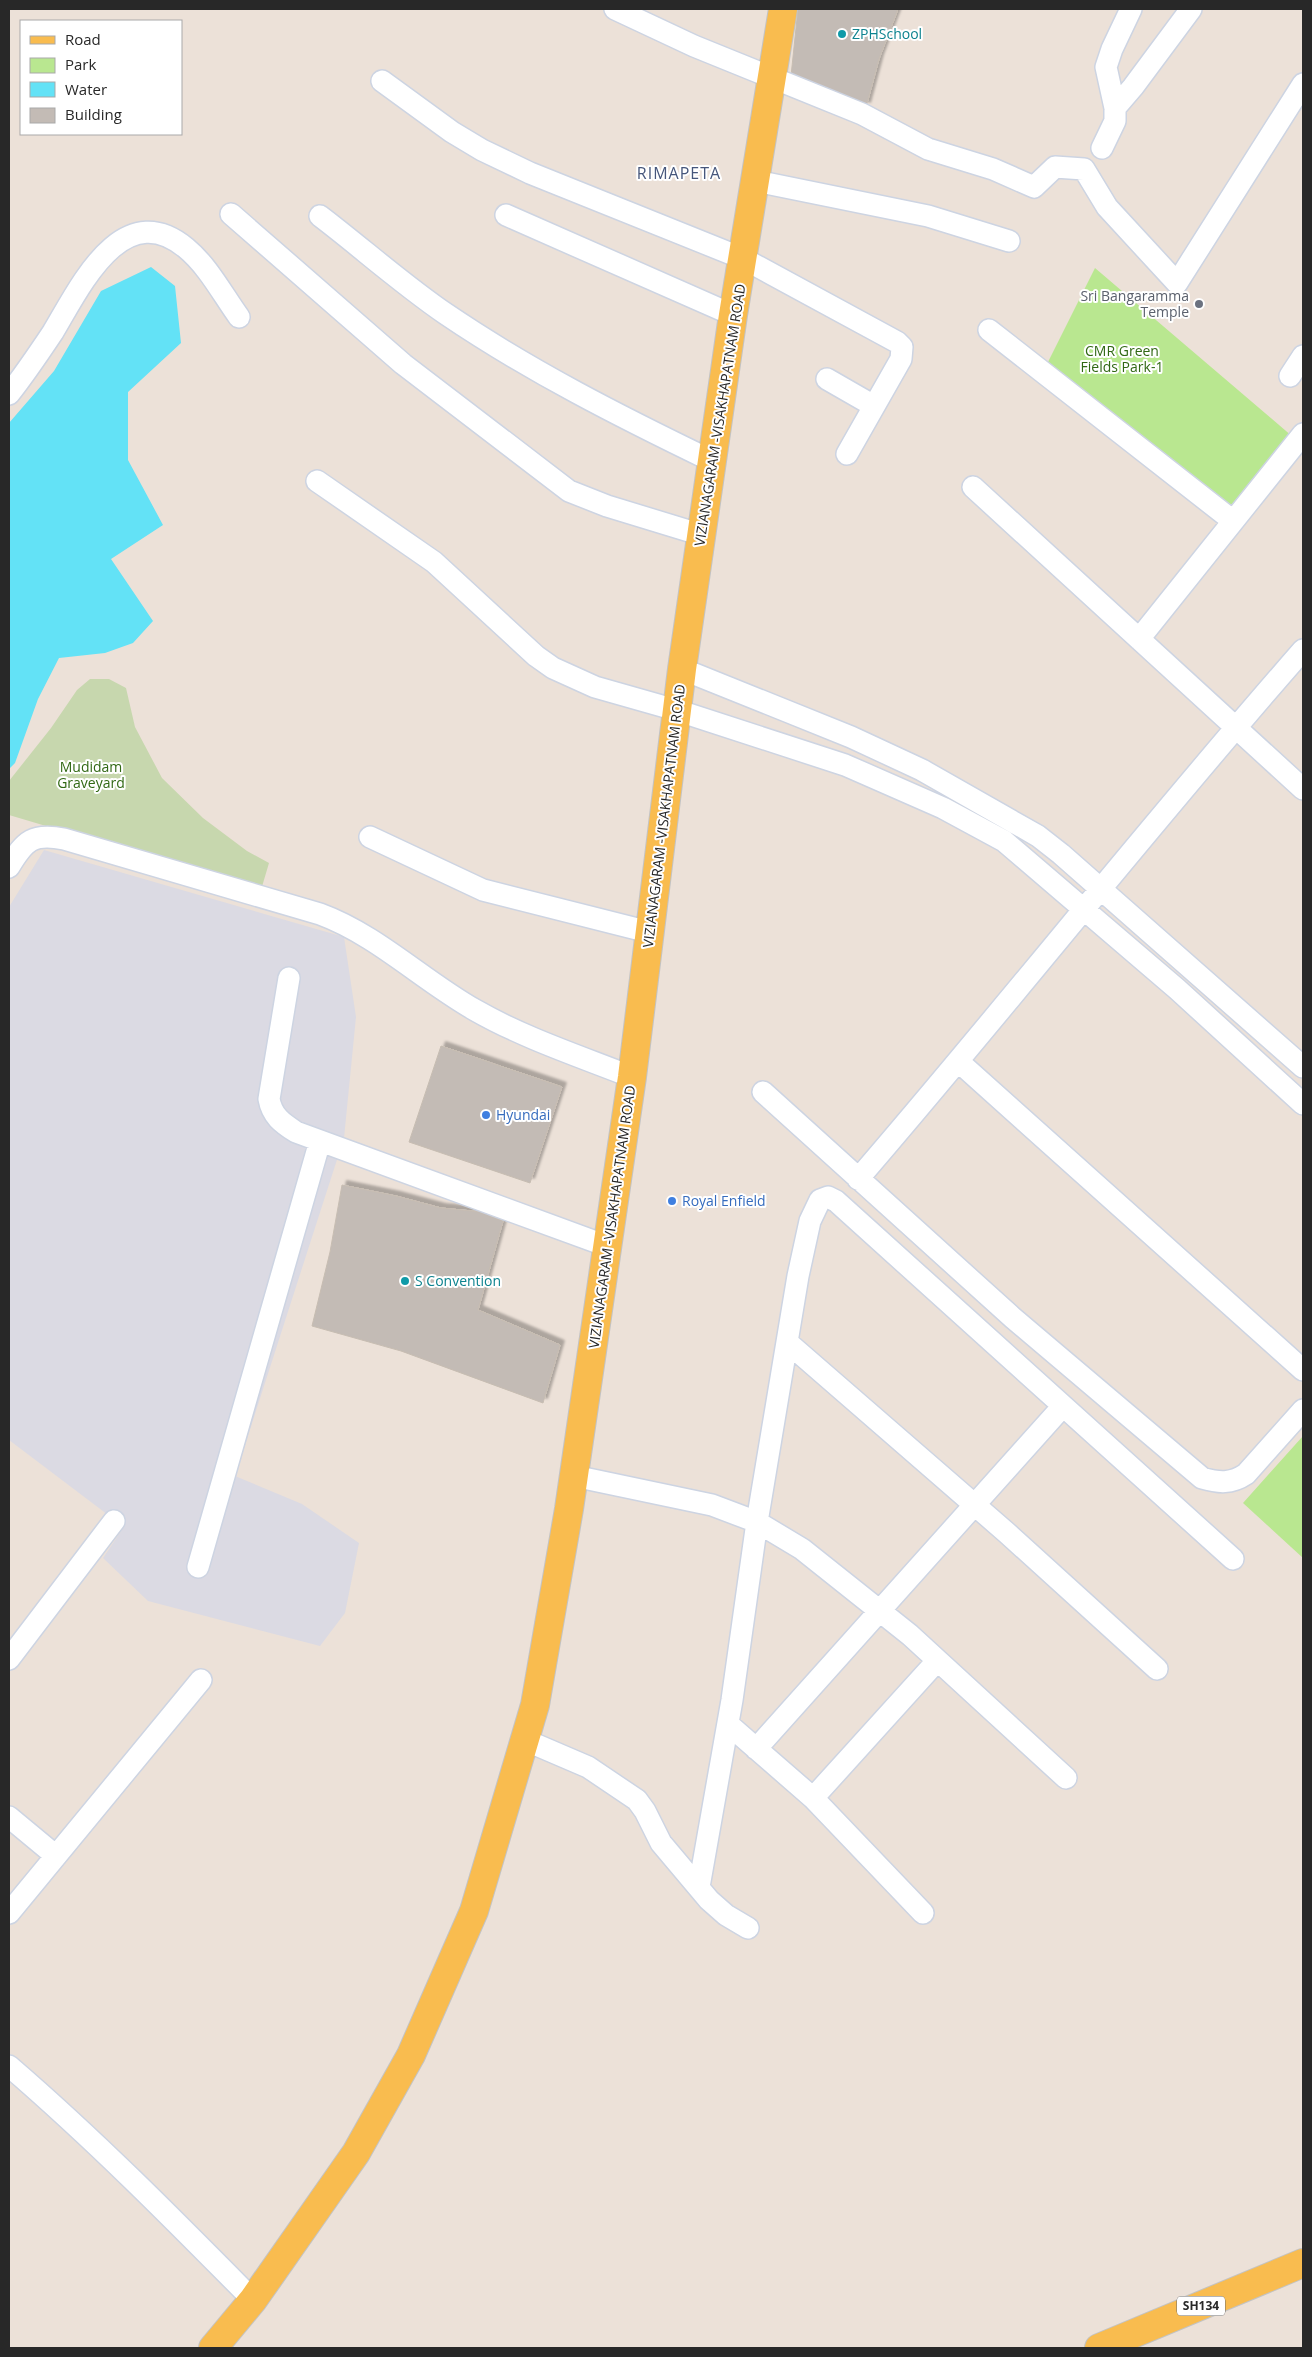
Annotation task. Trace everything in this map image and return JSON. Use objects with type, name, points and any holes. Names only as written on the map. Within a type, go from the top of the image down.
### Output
[{"type":"main road","name":"VIZIANAGARAM -VISAKHAPATNAM ROAD","points":[[213,2348],[253,2300],[356,2153],[411,2055],[474,1911],[535,1705],[574,1476],[632,1077],[676,710],[734,315],[783,9]]},
{"type":"main road","name":"SH134","points":[[1100,2348],[1303,2263]]},
{"type":"street","points":[[615,9],[694,46],[862,114],[928,149],[994,169],[1034,187],[1055,167],[1084,169],[1107,207],[1178,282],[1303,84]]},
{"type":"street","points":[[1102,148],[1115,121],[1115,108],[1106,67],[1112,49],[1131,9]]},
{"type":"street","points":[[1115,108],[1191,9]]},
{"type":"street","points":[[382,81],[452,132],[482,150],[530,172],[744,259],[896,342],[902,347],[902,359],[847,454]]},
{"type":"street","points":[[756,181],[928,216],[1009,241]]},
{"type":"street","points":[[231,214],[403,364],[563,487],[607,506],[702,534]]},
{"type":"street","points":[[506,215],[734,315]]},
{"type":"street","points":[[320,216],[445,314],[495,345],[620,416],[712,461]]},
{"type":"street","points":[[9,394],[52,332],[89,271],[101,258],[130,236],[152,232],[166,236],[186,248],[203,267],[239,317]]},
{"type":"street","points":[[990,330],[1233,521]]},
{"type":"street","points":[[1290,376],[1303,356]]},
{"type":"street","points":[[827,379],[874,406]]},
{"type":"street","points":[[1139,639],[1303,434]]},
{"type":"street","points":[[317,481],[434,562],[536,656],[553,668],[595,687],[676,710],[845,765],[943,808],[1004,841],[1177,989],[1303,1104]]},
{"type":"street","points":[[973,487],[1303,789]]},
{"type":"street","points":[[858,1179],[959,1062],[1235,728],[1303,650]]},
{"type":"street","points":[[682,669],[851,737],[922,770],[1038,836],[1303,1067]]},
{"type":"street","points":[[9,867],[25,844],[34,837],[46,835],[320,914],[358,931],[460,1001],[506,1027],[632,1077]]},
{"type":"street","points":[[370,837],[483,890],[649,932]]},
{"type":"street","points":[[289,978],[270,1104],[276,1117],[283,1124],[296,1132],[607,1246]]},
{"type":"street","points":[[959,1062],[1303,1370]]},
{"type":"street","points":[[763,1092],[1013,1318],[1202,1478],[1226,1483],[1236,1481],[1246,1474],[1303,1410]]},
{"type":"street","points":[[198,1567],[320,1141]]},
{"type":"street","points":[[699,1887],[728,1724],[757,1522],[787,1342],[810,1221],[820,1200],[828,1197],[836,1201],[1233,1559]]},
{"type":"street","points":[[787,1342],[1158,1669]]},
{"type":"street","points":[[756,1749],[878,1610],[1063,1406]]},
{"type":"street","points":[[574,1476],[712,1505],[757,1522],[802,1549],[910,1635],[1066,1778]]},
{"type":"street","points":[[9,1659],[114,1521]]},
{"type":"street","points":[[813,1798],[937,1661]]},
{"type":"street","points":[[9,1913],[201,1680]]},
{"type":"street","points":[[728,1724],[813,1798],[922,1913]]},
{"type":"street","points":[[525,1740],[588,1767],[637,1800],[661,1842],[699,1887],[726,1915],[748,1928]]},
{"type":"street","points":[[9,1817],[56,1856]]},
{"type":"street","points":[[9,2066],[130,2176],[253,2300]]},
{"type":"shaded area","points":[[44,850],[344,937],[356,1017],[344,1138],[235,1476],[302,1504],[359,1543],[345,1613],[320,1646],[148,1601],[103,1558],[124,1527],[9,1440],[9,907]]},
{"type":"green space","name":"CMR Green Fields Park-1","points":[[1095,268],[1293,437],[1231,514],[1047,364]]},
{"type":"green space","name":"Mudidam Graveyard","points":[[90,679],[109,679],[126,688],[135,727],[162,778],[203,818],[247,851],[269,863],[261,890],[9,815],[9,781],[51,728],[77,690]]},
{"type":"green space","points":[[1303,1436],[1303,1558],[1243,1503]]},
{"type":"water","points":[[151,267],[175,286],[181,343],[128,392],[128,460],[163,525],[111,559],[153,621],[133,643],[105,653],[59,658],[38,699],[15,763],[9,769],[9,423],[54,371],[101,291]]},
{"type":"building","name":"ZPHSchool","points":[[798,9],[898,9],[879,59],[866,107],[791,76]]},
{"type":"building","name":"Hyundai","points":[[441,1046],[562,1087],[530,1183],[409,1142]]},
{"type":"building","name":"S Convention","points":[[342,1185],[396,1196],[441,1208],[482,1212],[503,1221],[478,1310],[560,1345],[543,1403],[401,1351],[312,1326],[330,1252]]},
{"type":"place","name":"ZPHSchool","points":[[842,34]]},
{"type":"place","name":"Sri Bangaramma Temple","points":[[1199,304]]},
{"type":"place","name":"Hyundai","points":[[486,1115]]},
{"type":"place","name":"Royal Enfield","points":[[672,1201]]},
{"type":"place","name":"S Convention","points":[[405,1281]]},
{"type":"district","name":"RIMAPETA","points":[[679,173]]}]
